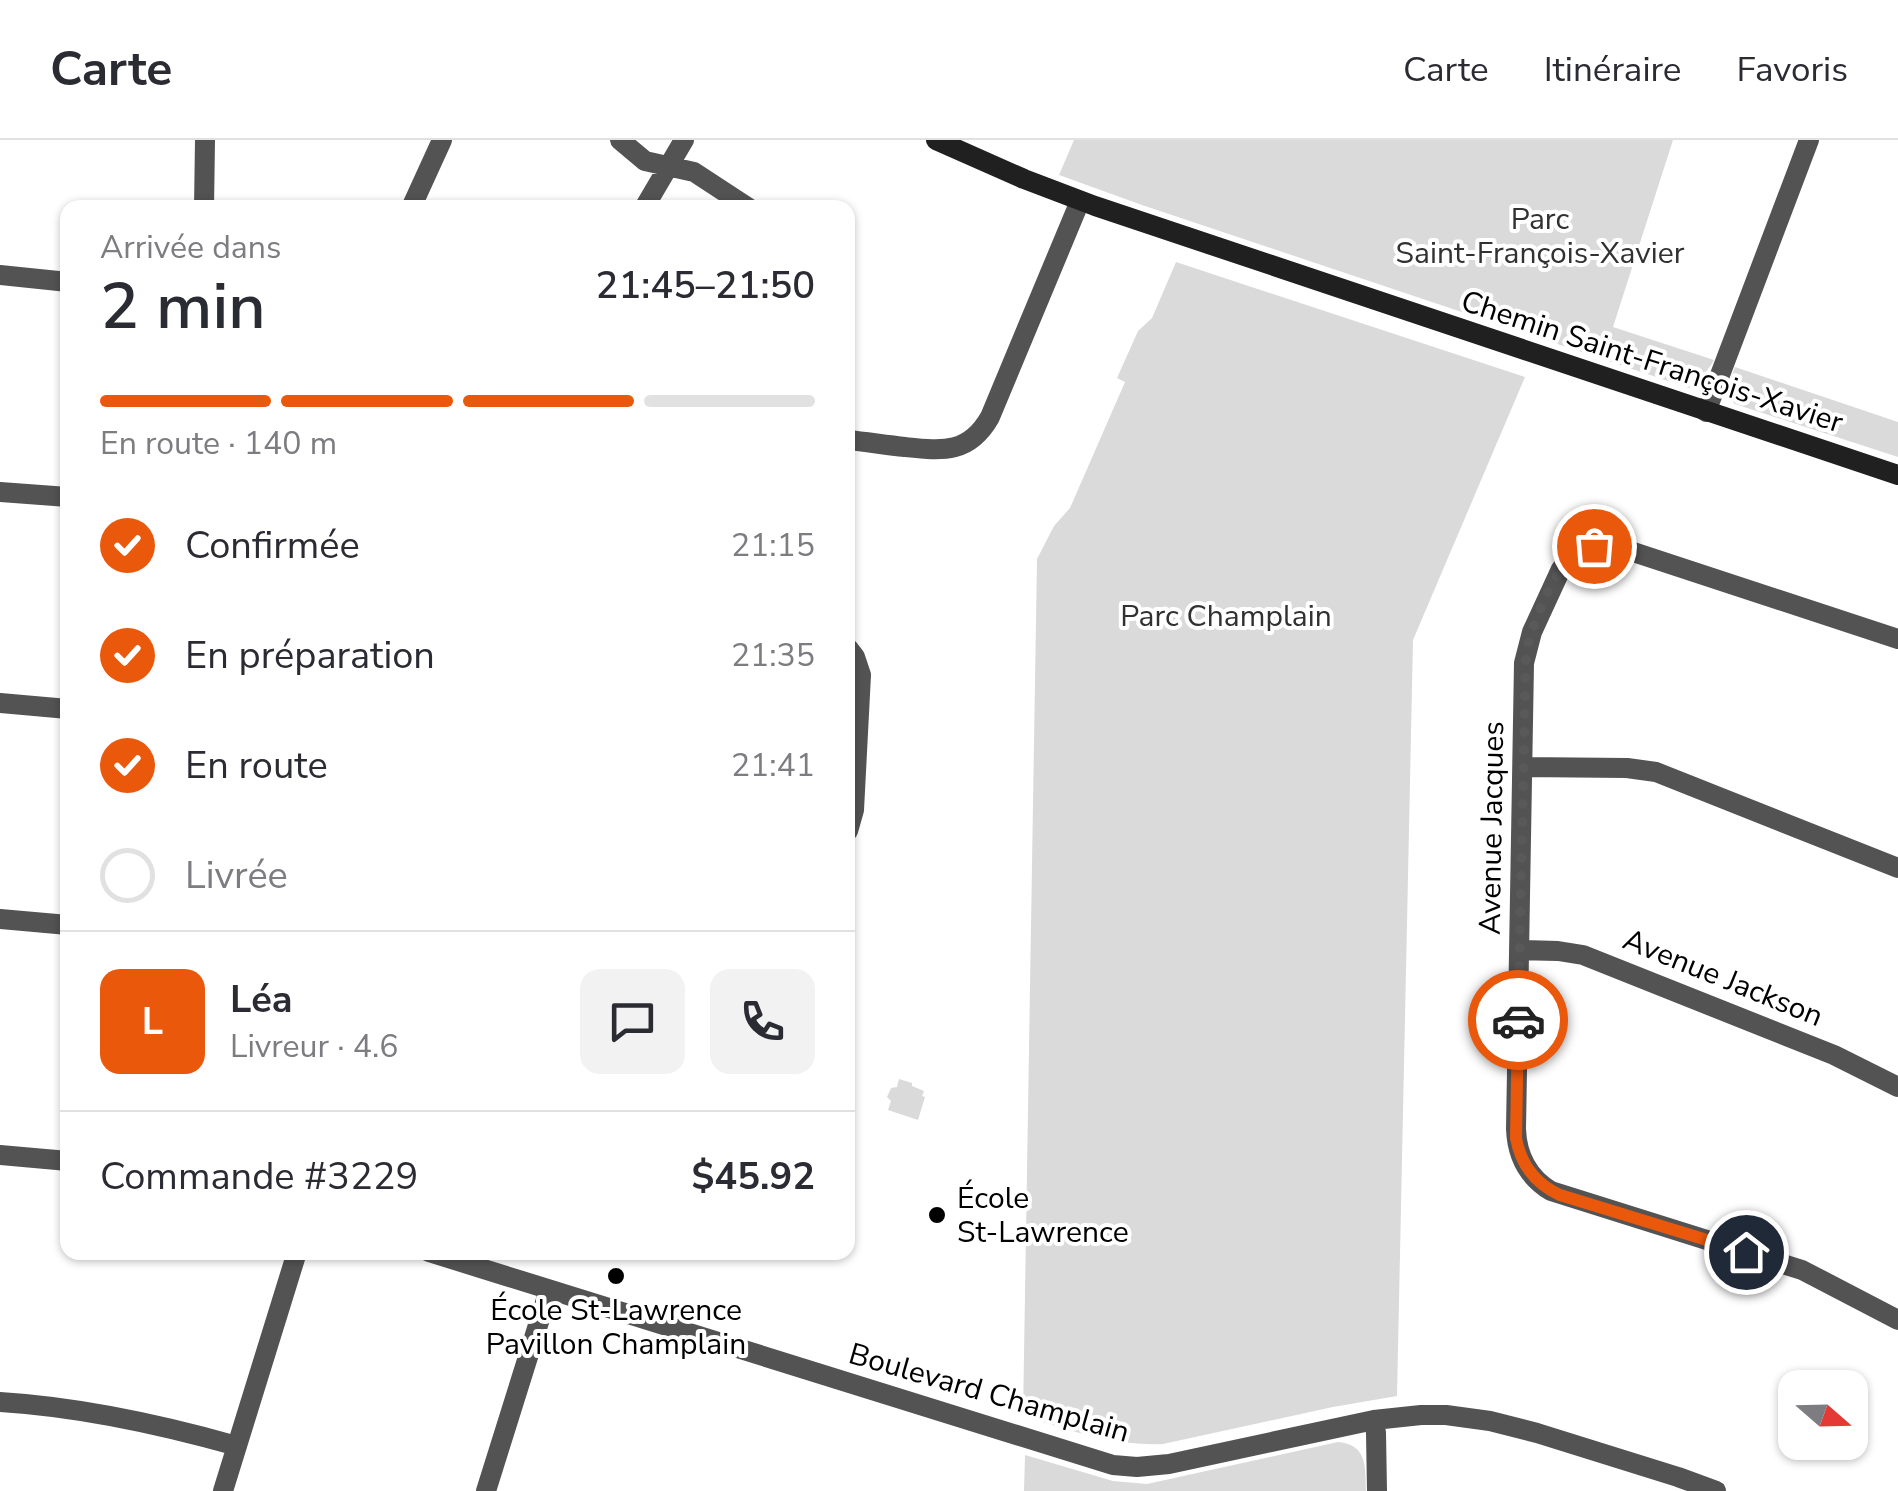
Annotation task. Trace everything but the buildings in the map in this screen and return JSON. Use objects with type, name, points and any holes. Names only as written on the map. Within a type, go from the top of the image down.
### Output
[{"type":"street","points":[[204,200],[205,140]]},
{"type":"street","points":[[415,200],[442,140]]},
{"type":"street","points":[[620,140],[645,161],[694,172],[737,200]]},
{"type":"street","points":[[649,200],[684,140]]},
{"type":"street","name":"Chemin Saint-François-Xavier","points":[[936,140],[1080,201],[1898,475]]},
{"type":"street","points":[[1706,412],[1809,140]]},
{"type":"street","points":[[855,441],[944,450],[963,445],[978,434],[990,416],[1080,201]]},
{"type":"street","points":[[0,275],[60,281]]},
{"type":"street","points":[[0,492],[60,496]]},
{"type":"street","name":"Avenue Jacques","points":[[1898,640],[1612,545],[1594,546],[1562,569],[1528,642],[1524,662],[1516,1138],[1520,1155],[1538,1182],[1560,1195],[1802,1270],[1898,1320]]},
{"type":"street","points":[[855,656],[861,675],[855,791]]},
{"type":"street","points":[[0,704],[60,708]]},
{"type":"street","points":[[1523,767],[1656,772],[1898,868]]},
{"type":"street","points":[[0,920],[60,924]]},
{"type":"street","name":"Avenue Jackson","points":[[1519,950],[1583,954],[1834,1055],[1898,1087]]},
{"type":"street","points":[[0,1154],[60,1160]]},
{"type":"street","points":[[223,1491],[295,1260]]},
{"type":"street","name":"Boulevard Champlain","points":[[453,1260],[1113,1465],[1169,1464],[1374,1420],[1421,1414],[1490,1421],[1582,1446],[1716,1491]]},
{"type":"street","points":[[486,1491],[549,1290]]},
{"type":"street","points":[[0,1402],[118,1416],[237,1446]]},
{"type":"street","points":[[1374,1420],[1377,1491]]},
{"type":"green space","name":"Parc Saint-François-Xavier","points":[[1074,140],[1673,140],[1613,327],[1714,360],[1700,383],[1689,388],[1142,205],[1059,175]]},
{"type":"green space","name":"Parc Champlain","points":[[1176,262],[1525,377],[1413,640],[1397,1396],[1163,1444],[1145,1444],[1092,1436],[1023,1416],[1037,559],[1054,526],[1070,508],[1125,382],[1117,378],[1138,331],[1152,318]]},
{"type":"green space","points":[[1735,367],[1898,422],[1898,457],[1735,404],[1729,398]]},
{"type":"green space","points":[[899,1079],[924,1091],[918,1120],[888,1110],[891,1101],[887,1097]]},
{"type":"green space","points":[[1338,1442],[1360,1452],[1366,1491],[1024,1491],[1025,1455],[1113,1481],[1147,1484]]},
{"type":"way so far","points":[[1518,1020],[1524,662],[1532,632],[1556,578],[1568,561],[1594,546]]},
{"type":"place","name":"École St-Lawrence","points":[[937,1215]]},
{"type":"place","name":"École St-Lawrence Pavillon Champlain","points":[[616,1276]]},
{"type":"route","points":[[1518,1020],[1516,1138],[1520,1155],[1538,1182],[1560,1195],[1746,1252]]}]
